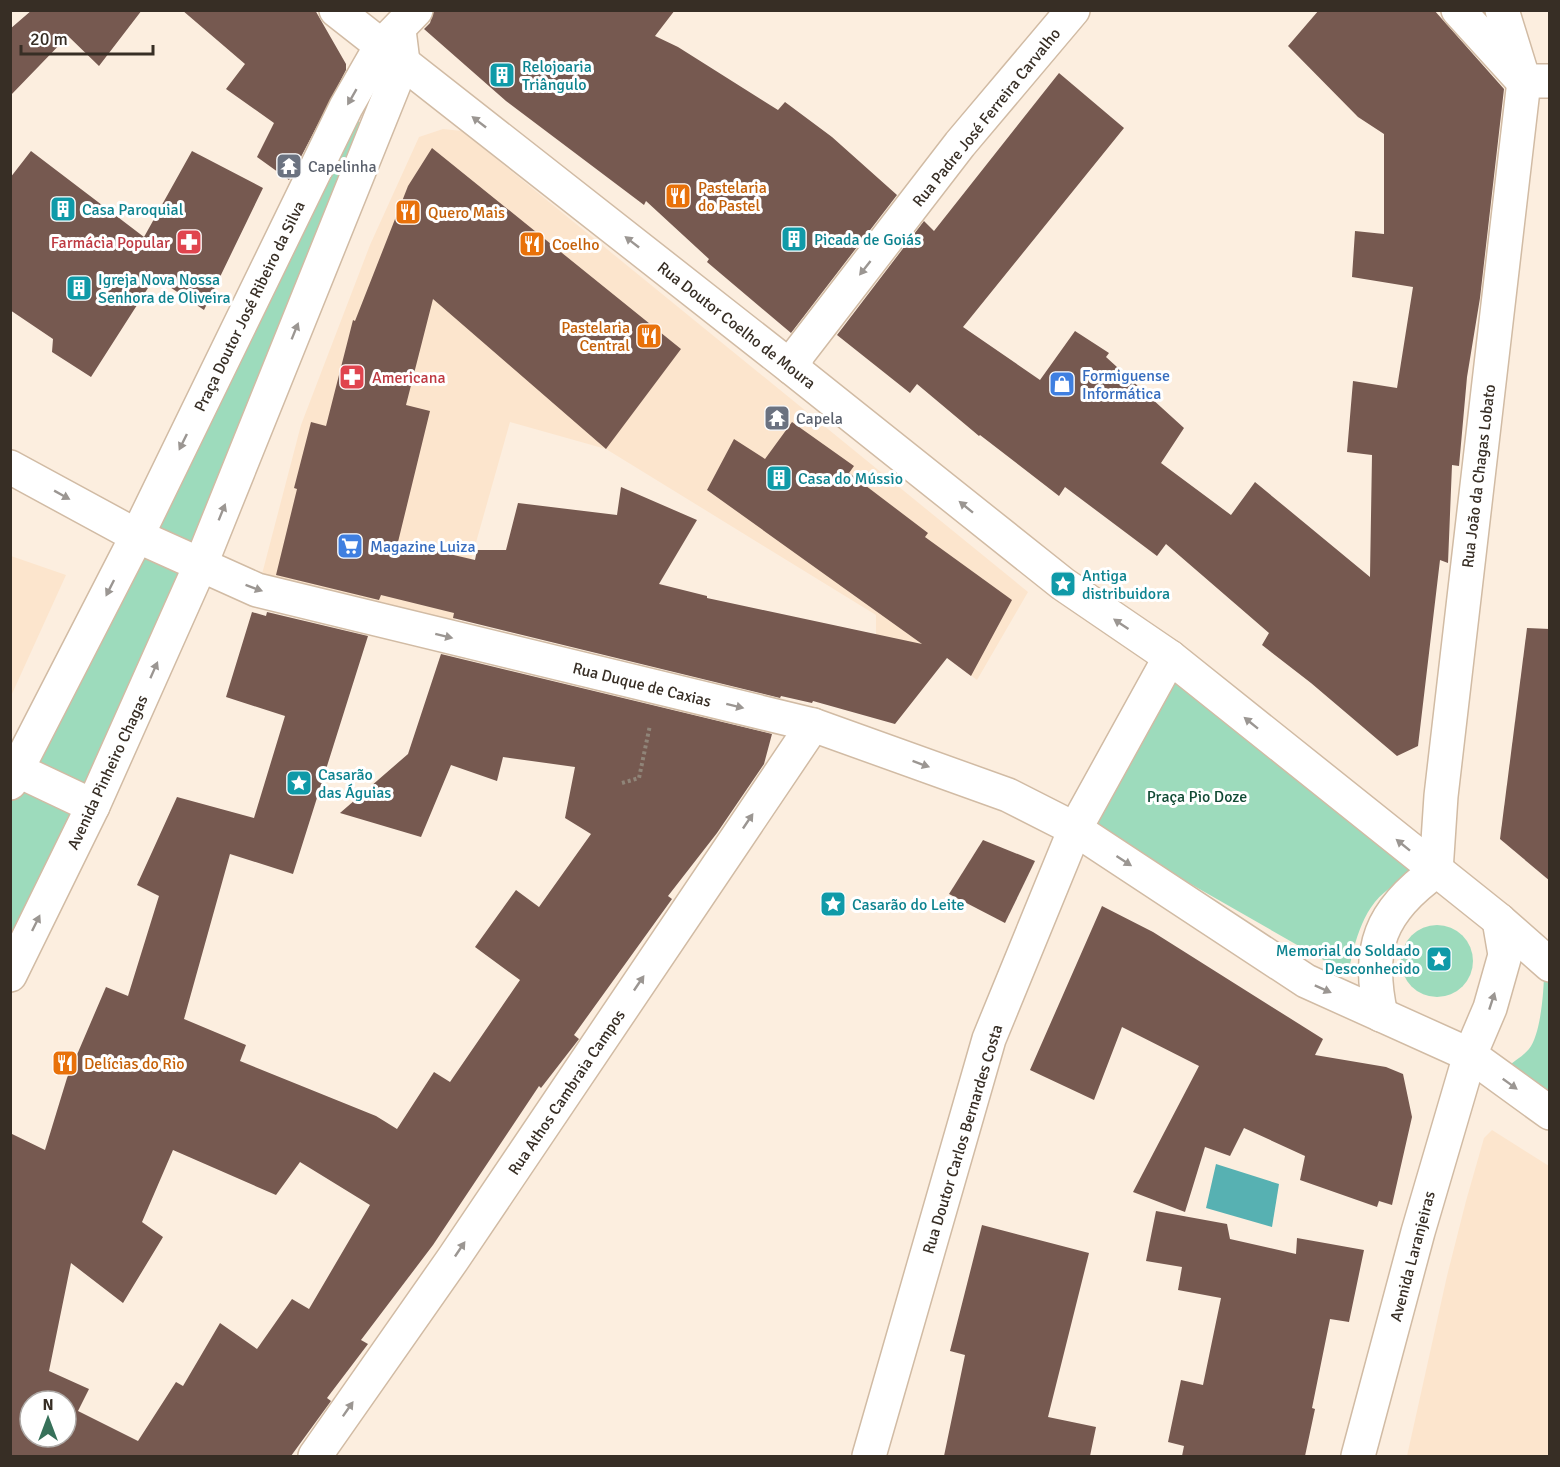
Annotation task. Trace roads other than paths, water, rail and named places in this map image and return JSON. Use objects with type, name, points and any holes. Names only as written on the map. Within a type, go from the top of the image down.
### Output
[{"type":"street","name":"Rua Doutor Coelho de Moura","points":[[336,10],[400,37],[792,368],[1063,584],[1170,657]]},
{"type":"street","name":"Rua Padre José Ferreira Carvalho","points":[[792,368],[799,353],[960,144],[1073,10]]},
{"type":"street","points":[[1458,10],[1537,81]]},
{"type":"street","points":[[1502,10],[1537,81]]},
{"type":"street","name":"Praça Doutor José Ribeiro da Silva","points":[[136,536],[346,107],[400,37]]},
{"type":"street","points":[[200,566],[400,37]]},
{"type":"street","name":"Rua João da Chagas Lobato","points":[[1436,871],[1441,796],[1537,81]]},
{"type":"street","name":"Rua Duque de Caxias","points":[[10,467],[136,536],[257,590],[813,725],[1008,795],[1075,829]]},
{"type":"street","points":[[93,806],[14,776],[136,536]]},
{"type":"street","name":"Avenida Pinheiro Chagas","points":[[10,975],[93,806],[200,566]]},
{"type":"street","points":[[1550,965],[1499,920],[1170,657],[1075,829],[1306,981],[1470,1055],[1550,1113]]},
{"type":"street","name":"Rua Athos Cambraia Campos","points":[[315,1456],[453,1259],[813,725]]},
{"type":"street","name":"Rua Doutor Carlos Bernardes Costa","points":[[869,1456],[989,1039],[1075,829]]},
{"type":"street","points":[[1381,1015],[1375,988],[1378,947],[1383,926],[1412,888],[1436,871]]},
{"type":"street","points":[[1470,1055],[1490,1008],[1505,955],[1499,920]]},
{"type":"street","name":"Avenida Laranjeiras","points":[[1358,1456],[1418,1232],[1470,1055]]},
{"type":"water","points":[[1216,1164],[1279,1184],[1272,1227],[1206,1208]]},
{"type":"place","name":"Relojoaria Triângulo","points":[[502,75]]},
{"type":"place","name":"Capelinha","points":[[289,166]]},
{"type":"place","name":"Pastelaria do Pastel","points":[[678,196]]},
{"type":"place","name":"Casa Paroquial","points":[[63,209]]},
{"type":"place","name":"Quero Mais","points":[[408,212]]},
{"type":"place","name":"Picada de Goiás","points":[[794,239]]},
{"type":"place","name":"Farmácia Popular","points":[[189,242]]},
{"type":"place","name":"Coelho","points":[[532,244]]},
{"type":"place","name":"Igreja Nova Nossa Senhora de Oliveira","points":[[79,288]]},
{"type":"place","name":"Pastelaria Central","points":[[649,336]]},
{"type":"place","name":"Americana","points":[[352,377]]},
{"type":"place","name":"Formiguense Informática","points":[[1062,384]]},
{"type":"place","name":"Capela","points":[[777,418]]},
{"type":"place","name":"Casa do Mússio","points":[[779,478]]},
{"type":"place","name":"Magazine Luiza","points":[[350,546]]},
{"type":"place","name":"Antiga distribuidora","points":[[1063,584]]},
{"type":"place","name":"Casarão das Águias","points":[[299,783]]},
{"type":"place","name":"Casarão do Leite","points":[[833,904]]},
{"type":"place","name":"Memorial do Soldado Desconhecido","points":[[1439,959]]},
{"type":"place","name":"Delícias do Rio","points":[[65,1063]]},
{"type":"park label","name":"Praça Pio Doze","points":[[1197,796]]}]
